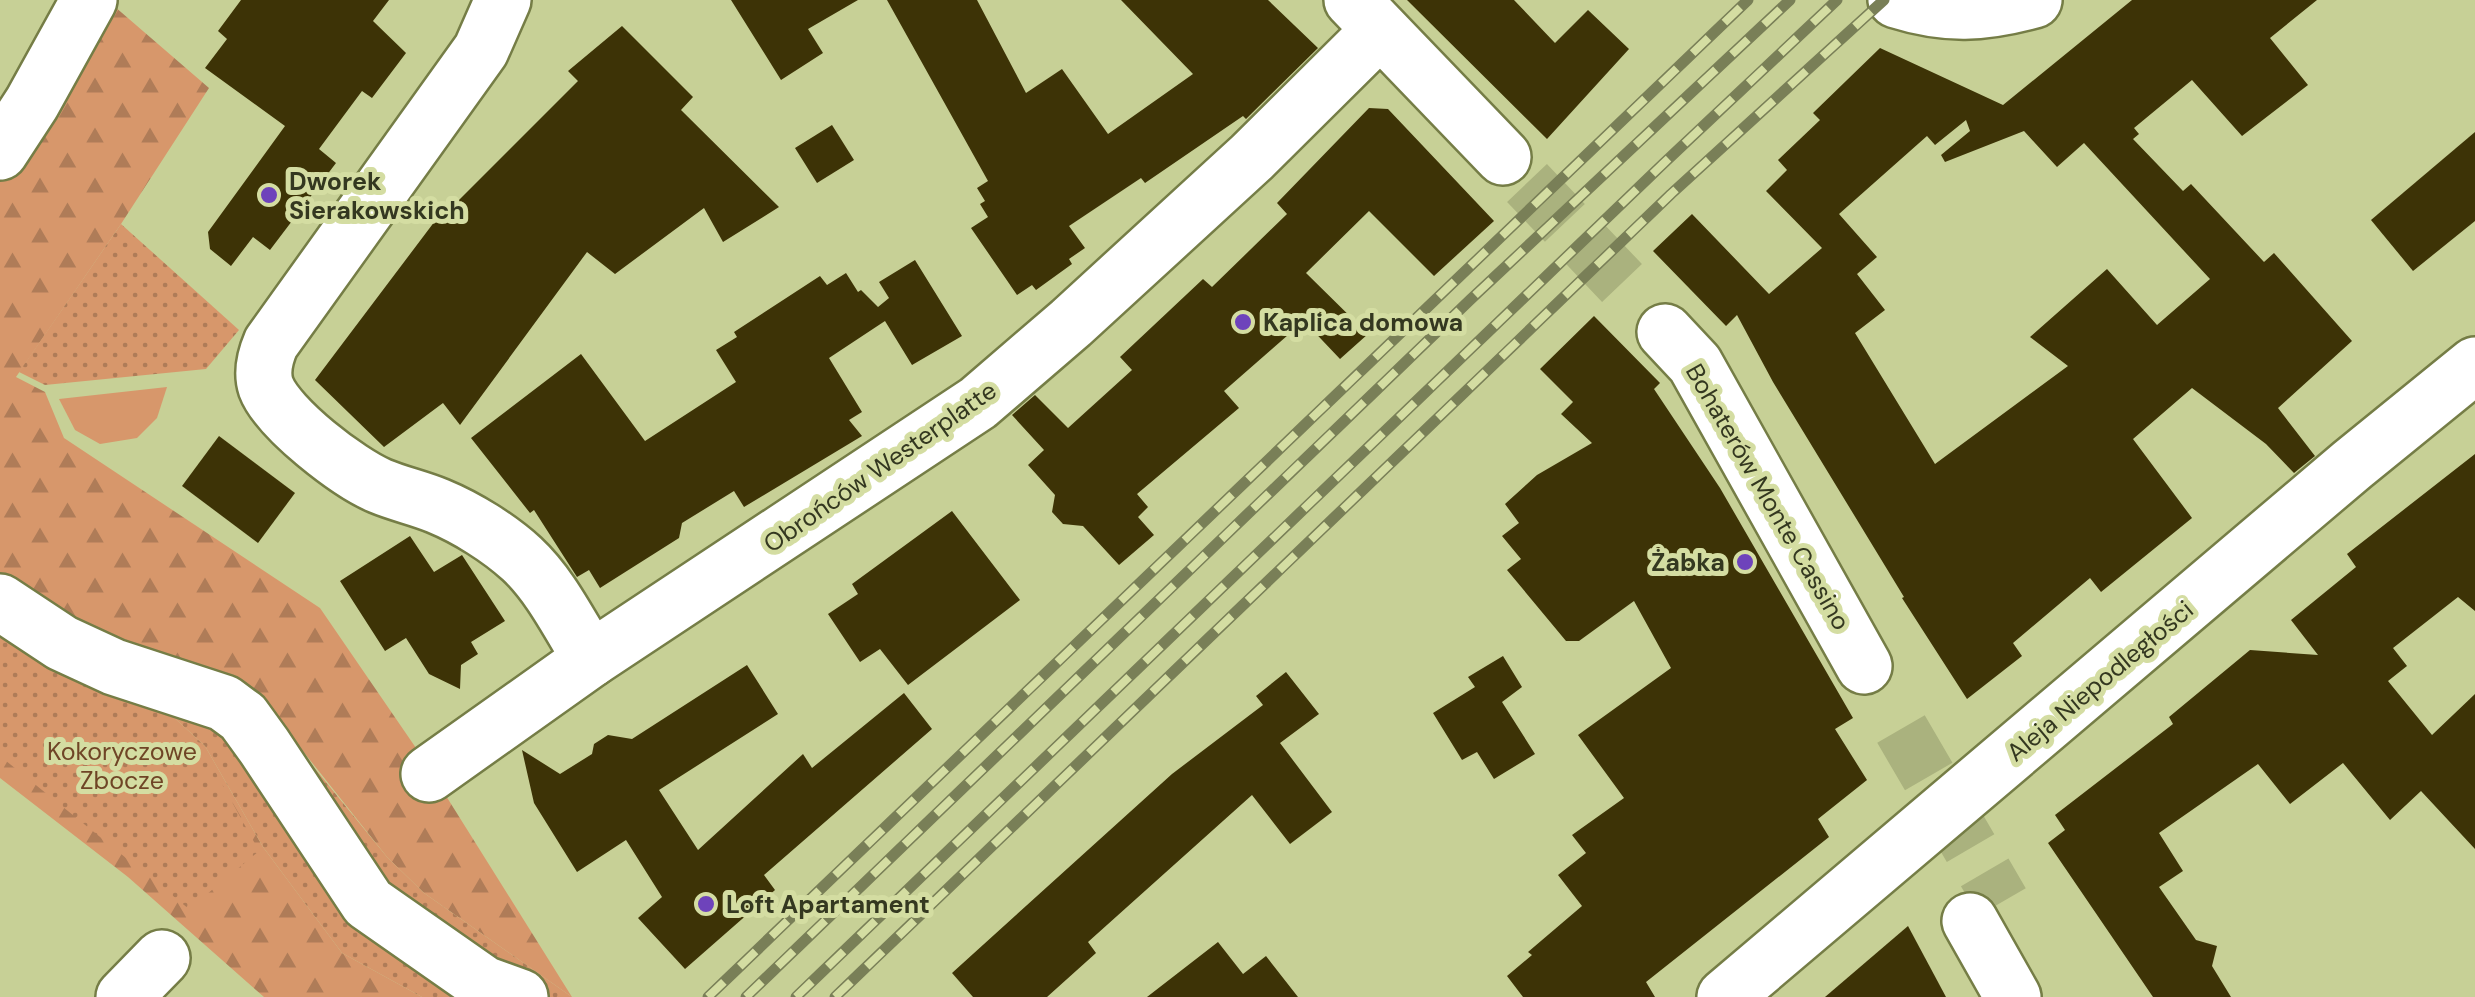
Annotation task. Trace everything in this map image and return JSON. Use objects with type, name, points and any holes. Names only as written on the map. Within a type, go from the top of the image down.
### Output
[{"type":"street","points":[[0,152],[89,0]]},
{"type":"street","points":[[503,0],[481,50],[271,342],[264,359],[264,375],[266,388],[276,403],[349,470],[382,487],[440,506],[521,558],[540,579],[591,660]]},
{"type":"street","points":[[1896,0],[1946,12],[1988,11],[2034,0]]},
{"type":"street","points":[[1366,15],[1502,157]]},
{"type":"street","name":"Obrońców Westerplatte","points":[[429,774],[591,660],[978,403],[1239,169],[1366,15]]},
{"type":"street","name":"Bohaterów Monte Cassino","points":[[1665,332],[1696,364],[1864,666]]},
{"type":"street","name":"Aleja Niepodległości","points":[[1725,997],[2338,476],[2475,365]]},
{"type":"street","points":[[0,602],[62,643],[96,659],[224,703],[264,746],[368,903],[484,984],[520,997]]},
{"type":"street","points":[[1970,920],[2013,997]]},
{"type":"street","points":[[124,997],[162,958]]},
{"type":"green space","points":[[107,0],[209,88],[16,377],[45,392],[64,438],[320,608],[416,748],[572,997],[424,893],[387,857],[298,745],[0,582],[0,169]]},
{"type":"green space","points":[[121,224],[239,330],[206,369],[45,385],[19,372]]},
{"type":"green space","points":[[167,387],[157,418],[137,438],[100,444],[75,430],[59,399]]},
{"type":"green space","name":"Kokoryczowe Zbocze","points":[[0,614],[156,701],[205,746],[263,847],[342,953],[422,997],[264,997],[128,877],[0,778]]},
{"type":"green space","points":[[0,616],[79,635],[260,701],[387,857],[424,893],[572,997],[422,997],[342,953],[263,847],[205,746],[156,701],[200,744],[259,851],[189,909],[0,756]]},
{"type":"building","points":[[241,0],[389,0],[373,21],[406,53],[372,98],[362,91],[319,149],[336,163],[270,250],[253,237],[231,266],[210,249],[208,232],[285,126],[205,68],[227,39],[218,31]]},
{"type":"building","points":[[731,0],[858,0],[808,29],[823,53],[781,80]]},
{"type":"building","points":[[887,0],[977,0],[1026,93],[1062,69],[1108,134],[1193,74],[1121,0],[1268,0],[1318,48],[1246,119],[1243,116],[1145,183],[1141,178],[1069,226],[1085,248],[1069,259],[1072,264],[1036,290],[1032,285],[1017,295],[971,228],[988,217],[977,188],[988,181]]},
{"type":"building","points":[[1407,0],[1514,0],[1555,43],[1588,10],[1629,49],[1547,139]]},
{"type":"building","points":[[2132,0],[2317,0],[2270,38],[2308,85],[2242,136],[2192,80],[2134,128],[2139,134],[2133,139],[2183,191],[2191,184],[2264,262],[2274,253],[2352,341],[2278,408],[2315,456],[2294,473],[2266,444],[2192,388],[2133,439],[2192,518],[2101,592],[2090,578],[2013,643],[2022,656],[1967,699],[1902,598],[1737,315],[1726,326],[1653,251],[1692,214],[1769,294],[1822,248],[1766,191],[1787,170],[1778,160],[1820,120],[1813,113],[1880,48],[2003,105]],"holes":[[[1966,120],[1970,131],[1941,155],[1945,162],[2024,131],[2057,167],[2084,143],[2210,279],[2157,325],[2107,269],[2030,337],[2068,366],[1935,464],[1855,333],[1885,310],[1857,274],[1877,257],[1839,214],[1927,136],[1935,145]]]},
{"type":"building","points":[[622,26],[693,97],[681,110],[779,207],[723,242],[704,208],[615,274],[587,252],[460,425],[443,403],[384,447],[315,380],[438,217],[578,81],[568,71]]},
{"type":"building","points":[[1369,108],[1388,109],[1494,221],[1434,276],[1369,211],[1306,273],[1368,334],[1340,359],[1304,321],[1224,391],[1239,408],[1137,494],[1148,507],[1138,517],[1154,535],[1119,565],[1083,526],[1063,524],[1052,512],[1055,495],[1028,465],[1044,450],[1012,415],[1035,395],[1068,428],[1132,370],[1120,357],[1203,279],[1212,287],[1287,214],[1277,203]]},
{"type":"building","points":[[832,125],[854,160],[817,183],[795,148]]},
{"type":"building","points":[[2475,132],[2475,221],[2413,271],[2371,220]]},
{"type":"building","points":[[915,260],[962,336],[912,365],[885,321],[829,358],[862,412],[849,420],[862,436],[744,507],[734,491],[682,523],[679,538],[600,588],[589,570],[577,577],[534,510],[530,513],[471,438],[581,354],[645,441],[736,382],[716,350],[737,337],[734,332],[820,276],[827,285],[846,273],[858,292],[861,290],[878,307],[889,298],[879,282]]},
{"type":"building","points":[[1594,316],[1660,383],[1654,389],[1720,488],[1853,718],[1835,729],[1867,780],[1818,819],[1829,837],[1646,982],[1655,997],[1523,997],[1507,976],[1532,955],[1528,952],[1582,906],[1558,875],[1586,853],[1572,835],[1624,798],[1578,735],[1671,668],[1634,601],[1579,641],[1566,641],[1507,570],[1521,559],[1502,536],[1519,523],[1505,504],[1537,475],[1592,443],[1561,414],[1573,402],[1540,369]]},
{"type":"building","points":[[219,436],[295,493],[258,543],[182,486]]},
{"type":"building","points":[[2475,454],[2475,611],[2458,597],[2393,648],[2407,666],[2388,681],[2432,735],[2475,694],[2475,849],[2421,791],[2390,820],[2343,763],[2290,804],[2258,764],[2159,833],[2183,871],[2159,887],[2196,940],[2217,946],[2212,966],[2231,997],[2153,997],[2048,843],[2065,830],[2055,815],[2173,724],[2169,717],[2250,650],[2318,655],[2291,620],[2356,567],[2347,554]]},
{"type":"building","points":[[952,511],[1020,600],[908,685],[880,649],[860,662],[828,614],[858,594],[852,584]]},
{"type":"building","points":[[410,536],[434,572],[462,555],[505,621],[471,642],[478,654],[461,665],[460,689],[429,674],[406,638],[385,651],[340,581]]},
{"type":"building","points":[[1503,656],[1522,687],[1502,702],[1535,754],[1494,779],[1477,752],[1462,760],[1433,713],[1475,687],[1468,677]]},
{"type":"building","points":[[747,665],[778,714],[659,790],[698,850],[803,754],[812,768],[904,693],[932,729],[764,875],[775,890],[685,969],[638,918],[662,897],[626,840],[577,872],[534,803],[522,750],[560,774],[592,754],[594,744],[608,735],[632,739]]},
{"type":"building","points":[[1286,672],[1319,714],[1280,743],[1332,812],[1290,844],[1252,795],[1088,942],[1096,953],[1047,997],[973,997],[952,973],[1172,774],[1263,705],[1256,696]]},
{"type":"building","points":[[1908,926],[1946,997],[1825,997]]},
{"type":"building","points":[[1218,942],[1243,974],[1266,956],[1298,997],[1147,997]]},
{"type":"tunnel","points":[[1527,183],[1622,283]]},
{"type":"tunnel","points":[[1901,729],[2002,902]]},
{"type":"railway","points":[[708,997],[1748,0]]},
{"type":"railway","points":[[746,997],[1471,299],[1790,0]]},
{"type":"railway","points":[[796,997],[1837,0]]},
{"type":"railway","points":[[835,997],[1671,194],[1884,0]]},
{"type":"place","name":"Dworek Sierakowskich","points":[[269,195]]},
{"type":"place","name":"Kaplica domowa","points":[[1243,322]]},
{"type":"place","name":"Żabka","points":[[1745,562]]},
{"type":"place","name":"Loft Apartament","points":[[706,904]]}]
